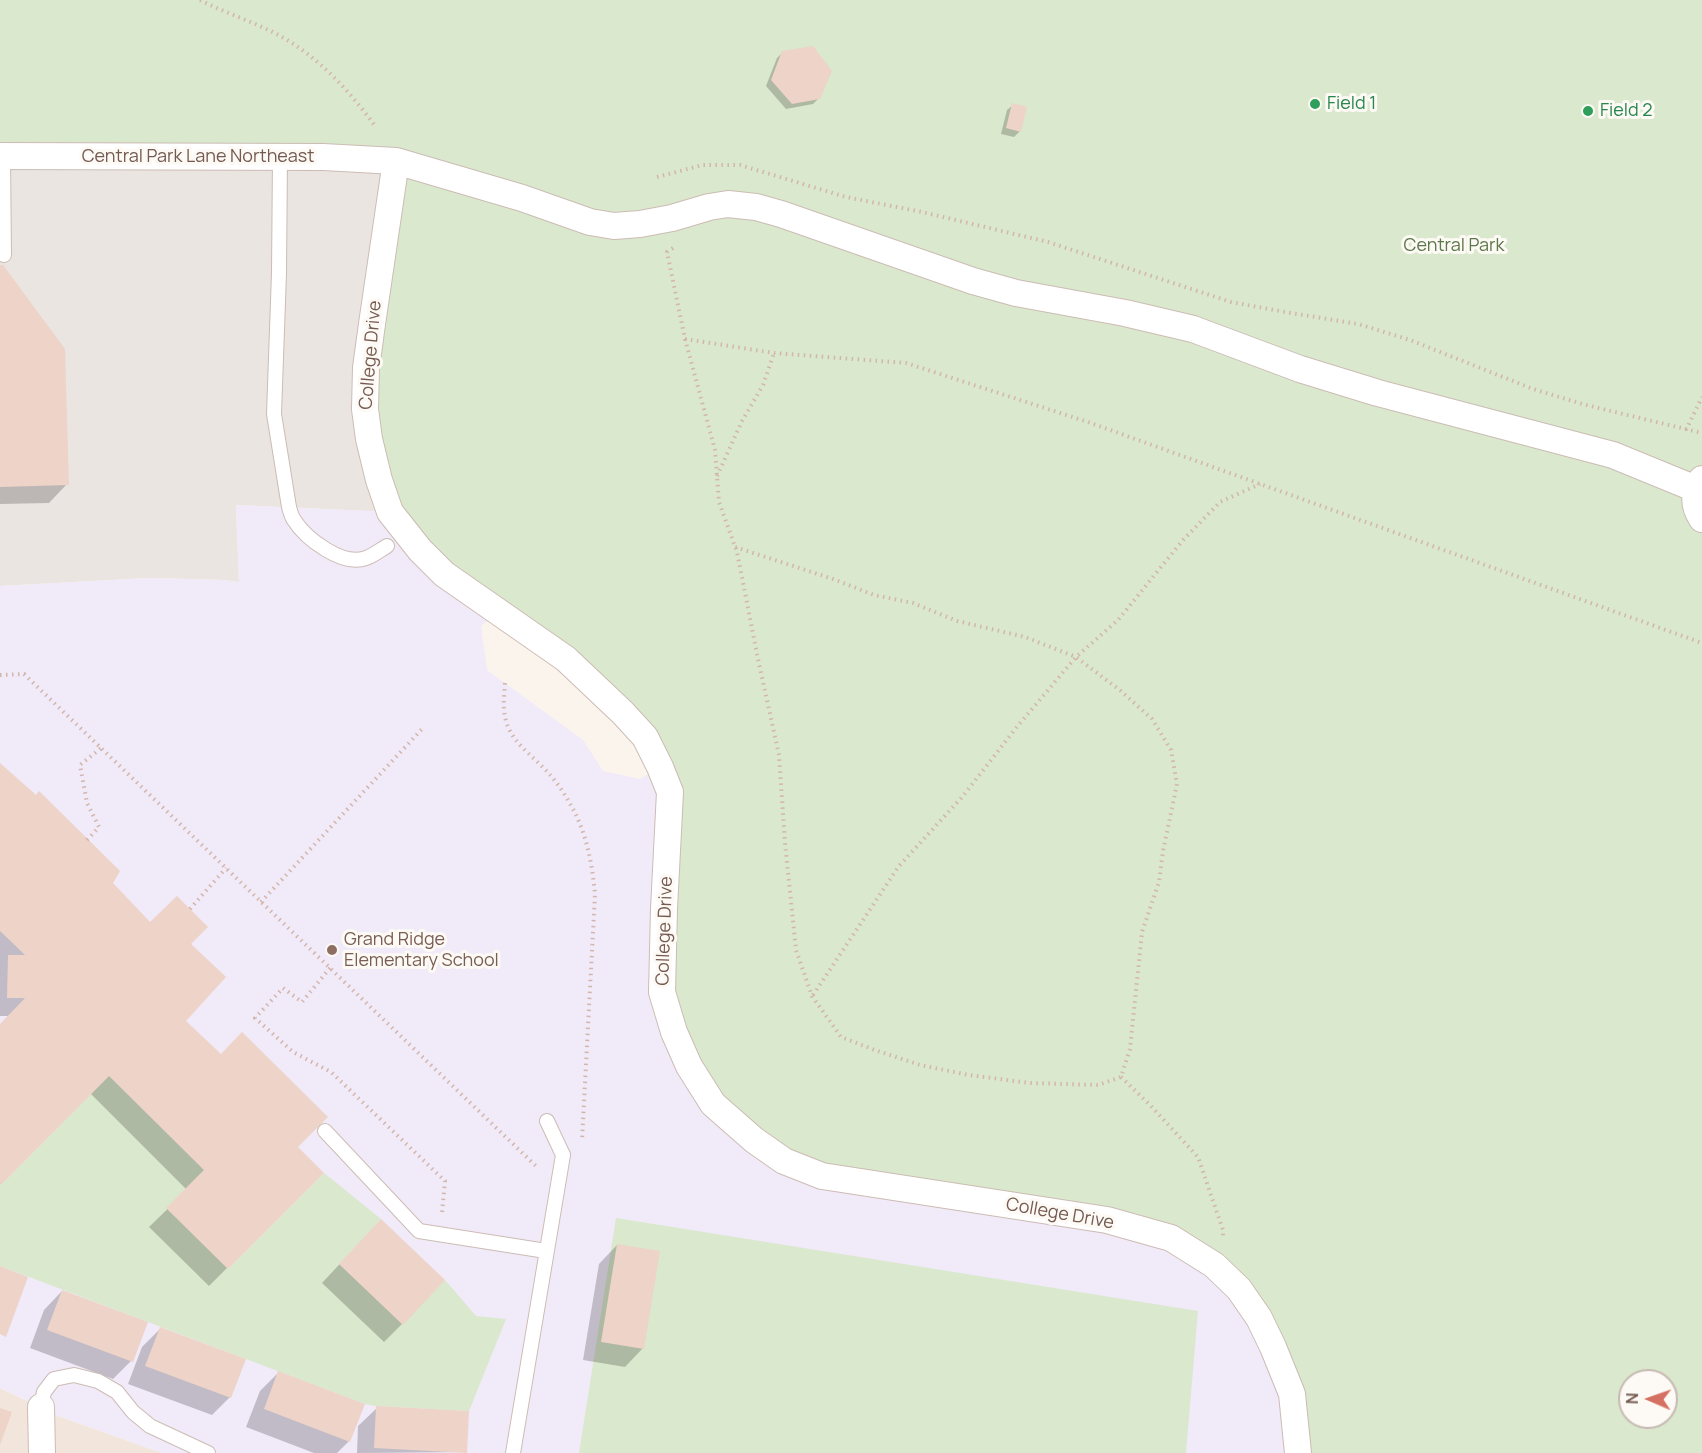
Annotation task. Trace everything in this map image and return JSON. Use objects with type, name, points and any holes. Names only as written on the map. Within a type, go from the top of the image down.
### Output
[{"type":"street","name":"Central Park Lane Northeast","points":[[2,156],[280,157],[396,161],[522,198],[590,222],[614,226],[672,218],[728,204],[756,207],[973,281],[1016,293],[1125,313],[1193,330],[1366,390],[1613,455],[1699,484]]},
{"type":"street","name":"College Drive","points":[[396,161],[366,368],[366,419],[379,480],[390,512],[420,550],[444,574],[566,659],[645,737],[670,792],[662,992],[674,1032],[689,1066],[713,1104],[754,1140],[784,1161],[822,1176],[1107,1220],[1171,1238],[1214,1264],[1239,1289],[1258,1318],[1273,1347],[1292,1394],[1298,1453]]},
{"type":"street","points":[[1699,484],[1695,499],[1696,510],[1702,519]]},
{"type":"street","points":[[41,1407],[42,1453]]},
{"type":"lane","points":[[2,156],[4,255]]},
{"type":"lane","points":[[280,157],[274,414],[289,507],[294,520],[305,533],[324,549],[339,557],[351,560],[366,559],[387,546]]},
{"type":"lane","points":[[513,1453],[563,1155],[547,1121]]},
{"type":"lane","points":[[325,1131],[419,1231],[546,1251]]},
{"type":"lane","points":[[41,1407],[44,1392],[54,1379],[74,1375],[98,1381],[117,1392],[133,1412],[150,1426],[208,1453]]},
{"type":"path","points":[[200,0],[266,28],[311,56],[345,88],[375,126]]},
{"type":"path","points":[[657,177],[703,165],[740,165],[846,197],[922,212],[1048,242],[1231,302],[1358,324],[1410,340],[1533,389],[1586,405],[1702,433]]},
{"type":"path","points":[[679,243],[667,252],[684,339],[715,450],[719,502],[735,547],[779,755],[796,950],[812,996],[841,1036],[920,1065],[969,1075],[1030,1083],[1098,1085],[1121,1077]]},
{"type":"path","points":[[684,339],[774,353],[906,363],[1088,422],[1702,643]]},
{"type":"path","points":[[717,476],[742,421],[763,385],[774,353]]},
{"type":"path","points":[[1686,430],[1702,397]]},
{"type":"path","points":[[812,996],[899,866],[963,796],[1076,657],[1118,620],[1183,540],[1220,502],[1261,484]]},
{"type":"path","points":[[735,547],[874,595],[913,603],[957,621],[1025,637],[1076,657],[1121,691],[1152,719],[1171,750],[1177,784],[1159,882],[1142,932],[1130,1049],[1121,1077]]},
{"type":"path","points":[[0,675],[24,674],[557,1186]]},
{"type":"path","points":[[505,683],[502,704],[507,725],[518,741],[551,775],[569,802],[581,825],[592,863],[595,894],[581,1150],[563,1155]]},
{"type":"path","points":[[261,902],[422,729]]},
{"type":"path","points":[[87,840],[99,827],[87,803],[80,765],[101,748]]},
{"type":"path","points":[[190,909],[226,868]]},
{"type":"path","points":[[330,968],[302,1002],[283,988],[255,1018],[293,1052],[331,1072],[445,1181],[441,1234]]},
{"type":"path","points":[[1121,1077],[1198,1157],[1223,1230],[1223,1247]]},
{"type":"shaded area","points":[[0,156],[396,161],[390,512],[236,505],[239,582],[150,578],[0,586]]},
{"type":"shaded area","name":"Grand Ridge Elementary School","points":[[236,505],[390,512],[498,612],[481,626],[487,670],[583,740],[603,771],[640,779],[660,767],[1259,1318],[1298,1453],[162,1453],[58,1416],[0,1388],[0,586],[150,578],[239,582]]},
{"type":"shaded area","points":[[0,1388],[58,1416],[162,1453],[0,1453]]},
{"type":"green space","name":"Central Park","points":[[0,0],[1702,0],[1702,1453],[1298,1453],[1259,1318],[1171,1238],[897,1187],[754,1140],[674,1032],[668,831],[645,737],[420,550],[369,439],[395,161],[0,157]]},
{"type":"green space","points":[[109,1076],[204,1170],[167,1208],[228,1269],[324,1173],[381,1219],[339,1264],[402,1324],[445,1280],[476,1316],[506,1319],[469,1411],[365,1404],[0,1266],[0,1183],[2,1184]]},
{"type":"green space","points":[[616,1218],[1198,1311],[1186,1453],[579,1453]]},
{"type":"building","points":[[813,46],[832,71],[820,99],[792,104],[771,80],[782,51]]},
{"type":"building","points":[[1012,103],[1027,107],[1021,132],[1006,128]]},
{"type":"building","points":[[0,265],[3,265],[65,349],[69,485],[0,487]]},
{"type":"building","points":[[0,763],[36,795],[39,791],[120,871],[113,883],[150,922],[177,896],[208,927],[191,944],[226,977],[186,1021],[221,1054],[242,1032],[328,1117],[298,1147],[324,1173],[228,1269],[166,1208],[204,1170],[109,1076],[2,1184],[0,1183],[0,1024],[25,998],[7,998],[8,955],[25,955],[0,931]]},
{"type":"building","points":[[381,1219],[445,1280],[403,1325],[339,1264]]},
{"type":"building","points":[[617,1244],[660,1251],[644,1349],[601,1342]]},
{"type":"building","points":[[0,1266],[28,1277],[6,1337],[0,1334]]},
{"type":"building","points":[[62,1290],[148,1322],[133,1362],[47,1330]]},
{"type":"building","points":[[160,1327],[246,1359],[231,1398],[145,1366]]},
{"type":"building","points":[[278,1371],[365,1404],[350,1442],[264,1409]]},
{"type":"building","points":[[376,1406],[469,1411],[467,1453],[374,1448]]},
{"type":"building","points":[[0,1408],[12,1412],[0,1445]]},
{"type":"place","name":"Field 1","points":[[1315,104]]},
{"type":"place","name":"Field 2","points":[[1588,111]]},
{"type":"place","name":"Grand Ridge Elementary School","points":[[332,950]]}]
